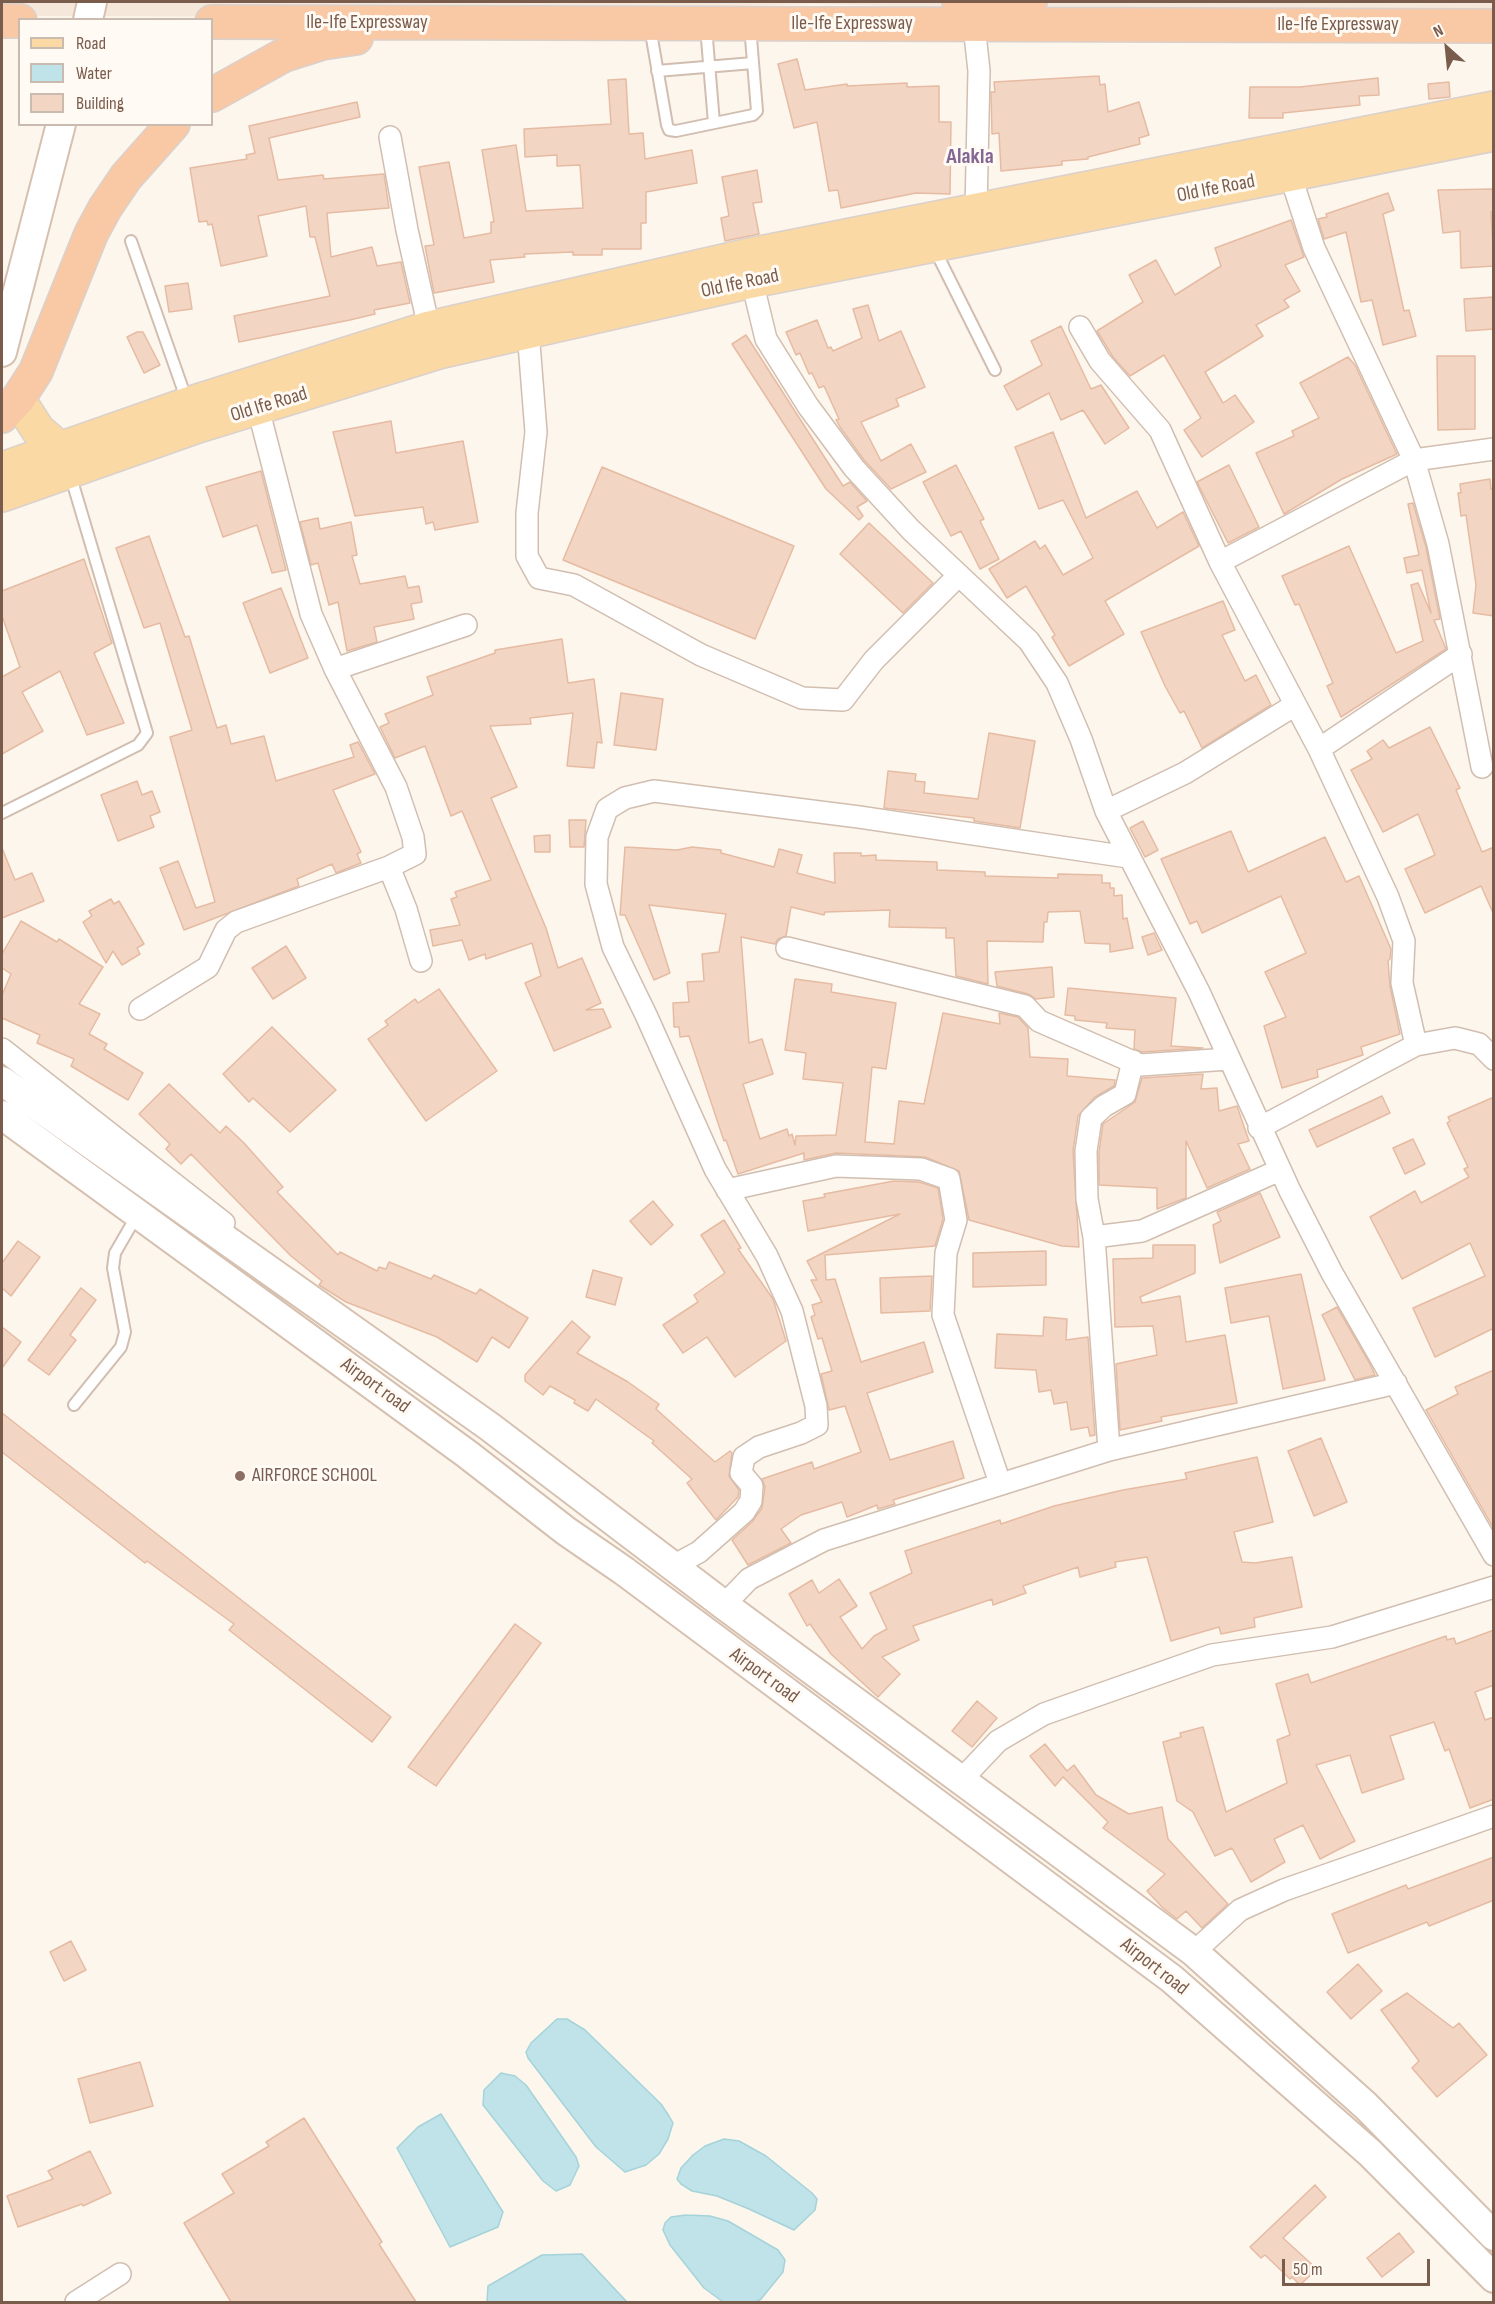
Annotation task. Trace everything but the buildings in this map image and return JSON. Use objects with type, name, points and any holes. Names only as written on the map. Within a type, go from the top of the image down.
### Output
[{"type":"highway","name":"Ile-Ife Expressway","points":[[213,22],[488,24],[817,2]]},
{"type":"highway","name":"Ile-Ife Expressway","points":[[966,13],[972,4],[1030,2]]},
{"type":"highway","name":"Ile-Ife Expressway","points":[[658,13],[706,24],[750,24],[966,13],[1494,26]]},
{"type":"highway","points":[[2,21],[18,21]]},
{"type":"highway","points":[[213,94],[284,55],[322,43],[488,24]]},
{"type":"highway","points":[[10,408],[36,371],[91,234],[105,208],[126,177],[171,126]]},
{"type":"main road","points":[[88,18],[92,2]]},
{"type":"main road","name":"Old Ife Road","points":[[2,469],[64,461],[198,426],[439,352],[752,281],[932,244],[1046,210],[1494,108]]},
{"type":"main road","points":[[2,352],[61,126]]},
{"type":"main road","name":"Old Ife Road","points":[[2,495],[64,461],[188,404],[429,328],[745,256],[976,210],[1046,210],[1290,174],[1494,134]]},
{"type":"main road","points":[[2,520],[64,461],[38,430],[10,408]]},
{"type":"main road","name":"Airport road","points":[[2,1081],[490,1427],[724,1605],[1194,1952],[1366,2106],[1494,2236]]},
{"type":"main road","name":"Airport road","points":[[2,1114],[467,1454],[566,1532],[624,1571],[1172,1979],[1370,2153],[1494,2278]]},
{"type":"main road","points":[[219,1271],[235,1247]]},
{"type":"street","points":[[966,13],[980,79],[976,210]]},
{"type":"street","points":[[390,137],[406,230],[429,328]]},
{"type":"street","points":[[1290,174],[1314,248],[1414,460],[1438,544],[1482,767]]},
{"type":"street","points":[[752,281],[766,339],[808,406],[854,468],[910,530],[1029,641],[1057,684],[1081,739],[1106,811],[1199,992],[1280,1170],[1332,1273],[1494,1555]]},
{"type":"street","points":[[1080,327],[1100,361],[1160,430],[1220,562],[1319,749],[1388,897],[1404,941],[1402,983],[1416,1045]]},
{"type":"street","points":[[528,331],[536,432],[527,513],[527,556],[539,578],[574,585],[701,655],[802,698],[843,700],[874,660],[959,575]]},
{"type":"street","points":[[140,1009],[208,967],[226,930],[236,921],[389,867],[415,854],[413,837],[396,787],[335,669],[311,614],[258,408]]},
{"type":"street","points":[[1220,562],[1414,460],[1494,449]]},
{"type":"street","points":[[335,669],[466,625]]},
{"type":"street","points":[[1319,749],[1461,654]]},
{"type":"street","points":[[1106,811],[1185,773],[1295,705]]},
{"type":"street","points":[[673,1566],[699,1552],[744,1512],[751,1501],[752,1486],[741,1473],[744,1457],[759,1447],[801,1433],[817,1425],[816,1406],[792,1311],[767,1256],[714,1169],[646,1015],[613,947],[596,884],[597,837],[607,809],[625,798],[654,790],[859,817],[1128,857]]},
{"type":"street","points":[[389,867],[406,909],[420,961]]},
{"type":"street","points":[[787,948],[1025,1006],[1039,1021],[1140,1065],[1229,1059]]},
{"type":"street","points":[[1259,1128],[1416,1045],[1455,1038],[1479,1044],[1494,1059]]},
{"type":"street","points":[[2,1049],[174,1182],[299,1284],[478,1410],[490,1427]]},
{"type":"street","points":[[1109,1450],[1094,1237],[1087,1199],[1086,1151],[1091,1118],[1104,1106],[1125,1094],[1133,1061]]},
{"type":"street","points":[[727,1190],[836,1166],[921,1169],[949,1179],[956,1220],[946,1253],[944,1315],[1000,1483]]},
{"type":"street","points":[[1094,1237],[1142,1231],[1280,1170]]},
{"type":"street","points":[[724,1605],[749,1579],[824,1540],[1109,1450],[1396,1383]]},
{"type":"street","points":[[960,1780],[998,1741],[1044,1714],[1212,1655],[1332,1637],[1494,1587]]},
{"type":"street","points":[[1194,1952],[1240,1910],[1284,1890],[1494,1816]]},
{"type":"street","points":[[76,2302],[120,2274]]},
{"type":"lane","points":[[658,13],[657,71],[669,130],[676,131],[757,111],[750,24]]},
{"type":"lane","points":[[706,24],[714,123]]},
{"type":"lane","points":[[657,71],[753,63]]},
{"type":"lane","points":[[131,242],[188,404]]},
{"type":"lane","points":[[932,244],[995,370]]},
{"type":"lane","points":[[2,813],[138,745],[147,733],[64,461]]},
{"type":"lane","points":[[74,1405],[121,1347],[125,1332],[113,1268],[115,1253],[138,1215]]},
{"type":"shaded area","points":[[2,2],[1493,2],[1494,16],[1225,15],[813,4],[338,17],[2,16]]},
{"type":"water","points":[[557,2019],[567,2019],[585,2030],[661,2104],[669,2116],[673,2123],[668,2139],[659,2154],[646,2165],[625,2172],[596,2147],[528,2058],[526,2052],[531,2043]]},
{"type":"water","points":[[501,2073],[515,2076],[526,2085],[576,2157],[579,2166],[570,2185],[556,2191],[543,2181],[483,2105],[484,2090]]},
{"type":"water","points":[[441,2114],[503,2212],[498,2227],[450,2247],[397,2148],[418,2127]]},
{"type":"water","points":[[724,2139],[739,2141],[766,2156],[812,2193],[817,2199],[815,2210],[794,2230],[749,2209],[717,2196],[692,2191],[681,2184],[677,2179],[681,2168],[693,2155],[705,2146]]},
{"type":"water","points":[[710,2216],[728,2221],[778,2250],[785,2260],[783,2272],[761,2299],[756,2302],[723,2302],[704,2288],[670,2245],[663,2230],[665,2223],[671,2217]]},
{"type":"water","points":[[582,2254],[627,2302],[487,2302],[488,2286],[542,2255]]},
{"type":"place","name":"AIRFORCE SCHOOL","points":[[240,1476]]},
{"type":"district","name":"AlakIa","points":[[970,157]]}]
